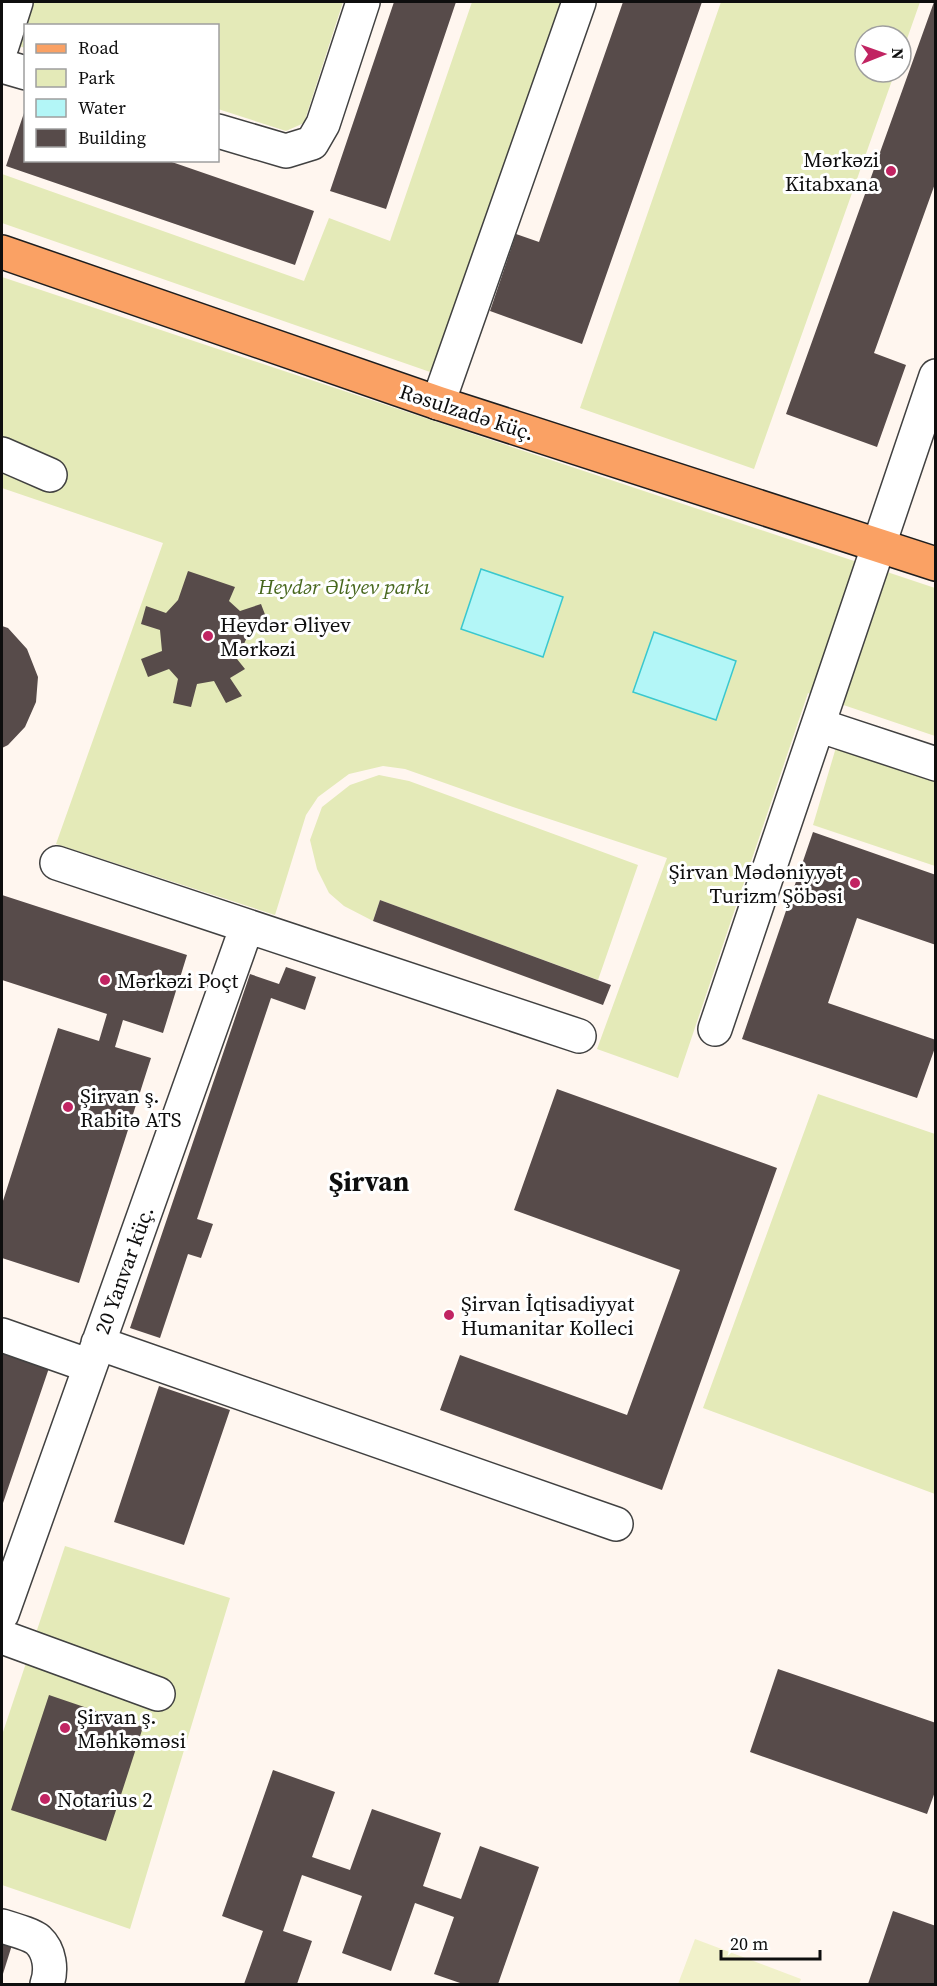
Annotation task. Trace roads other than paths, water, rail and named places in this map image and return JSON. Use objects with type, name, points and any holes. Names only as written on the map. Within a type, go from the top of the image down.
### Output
[{"type":"main road","name":"Rəsulzadə küç.","points":[[2,252],[438,403],[936,564]]},
{"type":"street","points":[[2,46],[16,2]]},
{"type":"street","points":[[219,131],[286,151],[312,143],[323,124],[363,2]]},
{"type":"street","points":[[438,403],[579,2]]},
{"type":"street","points":[[2,66],[24,72]]},
{"type":"street","points":[[715,1029],[936,376]]},
{"type":"street","points":[[2,454],[50,475]]},
{"type":"street","points":[[818,725],[936,764]]},
{"type":"street","points":[[57,863],[579,1036]]},
{"type":"street","name":"20 Yanvar küç.","points":[[2,1614],[246,926]]},
{"type":"street","points":[[2,1335],[94,1355],[616,1524]]},
{"type":"street","points":[[2,1637],[158,1694]]},
{"type":"street","points":[[2,1926],[37,1939],[49,1957],[47,1984]]},
{"type":"water","points":[[481,569],[563,597],[543,657],[461,629]]},
{"type":"water","points":[[654,632],[736,661],[716,720],[633,692]]},
{"type":"place","name":"Mərkəzi Kitabxana","points":[[891,171]]},
{"type":"place","name":"Heydər Əliyev Mərkəzi","points":[[208,636]]},
{"type":"place","name":"Şirvan Mədəniyyət Turizm Şöbəsi","points":[[855,883]]},
{"type":"place","name":"Mərkəzi Poçt","points":[[105,980]]},
{"type":"place","name":"Şirvan ş. Rabitə ATS","points":[[68,1107]]},
{"type":"place","name":"Şirvan İqtisadiyyat Humanitar Kolleci","points":[[449,1315]]},
{"type":"place","name":"Şirvan ş. Məhkəməsi","points":[[65,1728]]},
{"type":"place","name":"Notarius 2","points":[[45,1799]]},
{"type":"district","name":"Şirvan","points":[[369,1181]]},
{"type":"park label","name":"Heydər Əliyev parkı","points":[[344,586]]}]
